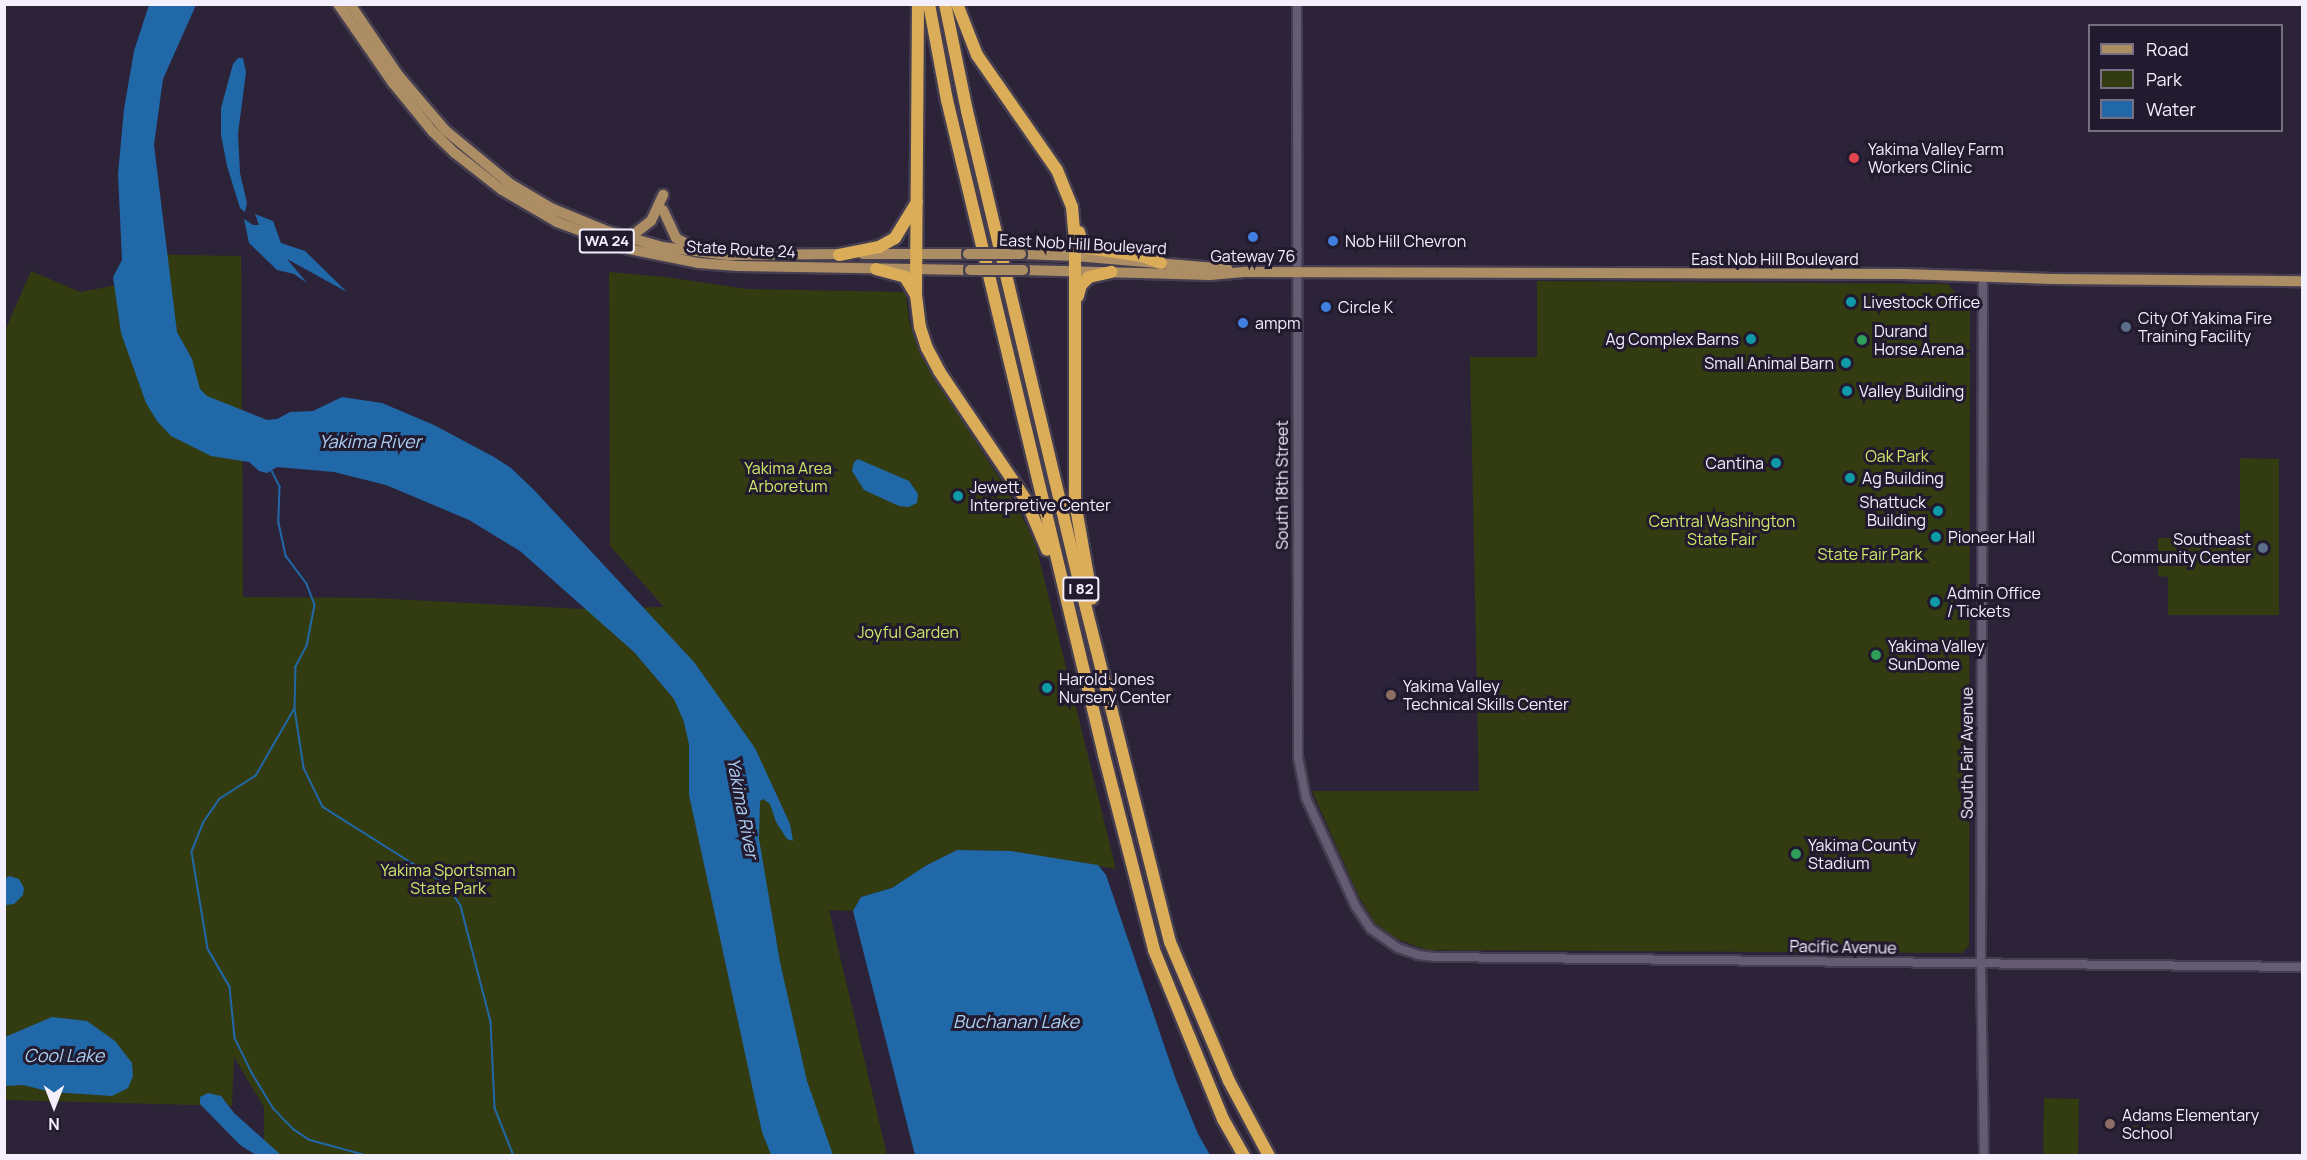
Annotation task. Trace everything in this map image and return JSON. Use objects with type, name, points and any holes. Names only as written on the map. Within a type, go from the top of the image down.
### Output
[{"type":"highway","points":[[918,4],[918,270],[916,295],[920,327],[931,355],[1026,500],[1044,538],[1070,643],[1104,755]]},
{"type":"highway","name":"I 82","points":[[929,4],[947,100],[1104,755],[1154,950],[1223,1119],[1244,1155]]},
{"type":"highway","name":"I 82","points":[[945,4],[969,122],[1117,736],[1170,942],[1229,1081],[1269,1155]]},
{"type":"highway","points":[[957,4],[977,55],[1057,170],[1072,207],[1082,243],[1088,248],[1142,256],[1161,263]]},
{"type":"highway","name":"WA 24","points":[[839,255],[879,248],[895,238],[918,201]]},
{"type":"highway","points":[[1072,207],[1075,256],[1075,502],[1093,606],[1105,652],[1117,736]]},
{"type":"highway","name":"WA 24","points":[[876,269],[905,277],[916,295]]},
{"type":"highway","points":[[1075,302],[1081,285],[1089,277],[1110,272]]},
{"type":"main road","name":"State Route 24","points":[[338,4],[430,114],[488,167],[553,209],[629,238],[697,251],[766,256],[918,253]]},
{"type":"main road","name":"State Route 24","points":[[350,4],[371,44],[416,113],[455,153],[502,190],[557,222],[629,249],[689,262],[738,267],[918,270]]},
{"type":"main road","points":[[629,238],[651,221],[663,195]]},
{"type":"main road","points":[[663,210],[676,238],[697,251]]},
{"type":"main road","name":"East Nob Hill Boulevard","points":[[918,253],[1075,256],[1246,272]]},
{"type":"main road","name":"East Nob Hill Boulevard","points":[[918,270],[1210,275],[1246,272],[1904,274],[2302,281]]},
{"type":"street","name":"South 18th Street","points":[[1297,4],[1299,765],[1306,798],[1356,907],[1371,929],[1387,942]]},
{"type":"street","name":"South Fair Avenue","points":[[1983,277],[1981,963],[1984,1155]]},
{"type":"street","name":"Pacific Avenue","points":[[1387,942],[1408,952],[1435,957],[2302,967]]},
{"type":"green space","name":"Yakima Sportsman State Park","points":[[127,254],[241,256],[243,597],[373,598],[583,609],[664,607],[610,546],[609,272],[666,277],[746,289],[906,292],[909,321],[922,357],[1015,503],[1035,542],[1116,869],[1011,851],[957,850],[927,865],[892,888],[861,897],[853,911],[829,910],[887,1155],[264,1155],[264,1107],[234,1057],[232,1106],[5,1100],[4,333],[31,271],[80,292],[128,283]]},
{"type":"green space","name":"Central Washington State Fair","points":[[1537,281],[1948,284],[1970,309],[1969,946],[1962,953],[1427,950],[1397,939],[1375,923],[1359,897],[1312,791],[1479,791],[1470,357],[1537,357]]},
{"type":"green space","points":[[2240,458],[2279,459],[2279,615],[2168,615],[2168,577],[2158,576],[2158,538],[2240,538]]},
{"type":"green space","points":[[2044,1098],[2079,1099],[2078,1155],[2043,1155]]},
{"type":"green space","points":[[2133,1126],[2150,1126],[2149,1134],[2144,1136],[2141,1142],[2132,1142]]},
{"type":"water","name":"Yakima River","points":[[149,5],[196,5],[163,79],[154,145],[177,332],[192,359],[200,389],[207,396],[267,420],[277,419],[290,412],[313,411],[342,397],[382,403],[434,425],[494,457],[511,468],[534,490],[694,662],[755,748],[790,824],[793,841],[787,839],[776,822],[770,804],[763,799],[760,801],[759,839],[780,962],[807,1081],[833,1155],[771,1155],[762,1132],[689,795],[689,745],[684,722],[674,699],[634,652],[520,551],[469,520],[386,485],[334,472],[277,467],[267,473],[259,471],[249,462],[211,456],[171,436],[157,421],[146,403],[121,333],[113,277],[122,260],[118,174],[124,109],[134,51]]},
{"type":"water","points":[[238,58],[243,58],[246,72],[238,134],[240,173],[247,203],[245,212],[240,208],[227,166],[221,135],[221,108],[233,64]]},
{"type":"water","points":[[255,214],[273,221],[281,243],[305,251],[347,292],[287,259],[307,283],[294,274],[277,270],[249,243],[244,219],[253,225],[259,225]]},
{"type":"water","points":[[858,459],[909,481],[918,494],[917,503],[909,507],[899,506],[864,490],[852,471],[854,462]]},
{"type":"water","name":"Buchanan Lake","points":[[957,850],[1011,851],[1098,865],[1106,875],[1176,1080],[1198,1134],[1210,1155],[915,1155],[853,911],[861,897],[892,888],[927,865]]},
{"type":"water","points":[[10,876],[19,879],[24,888],[23,895],[14,904],[5,905],[5,878]]},
{"type":"water","name":"Cool Lake","points":[[52,1017],[87,1021],[115,1041],[132,1063],[133,1076],[128,1088],[112,1096],[51,1092],[23,1085],[5,1086],[5,1037]]},
{"type":"water","points":[[208,1093],[221,1096],[234,1113],[281,1155],[256,1155],[240,1145],[200,1104],[200,1097]]},
{"type":"waterway","points":[[272,471],[280,487],[279,523],[286,556],[307,584],[315,605],[307,646],[296,667],[295,709],[304,768],[323,807],[447,885],[461,906],[491,1022],[495,1108],[514,1156]]},
{"type":"waterway","points":[[294,710],[256,776],[220,799],[204,822],[192,852],[208,949],[230,987],[235,1038],[252,1073],[274,1109],[293,1129],[310,1140],[369,1156]]},
{"type":"place","name":"Yakima Valley Farm Workers Clinic","points":[[1854,158]]},
{"type":"place","name":"Gateway 76","points":[[1253,237]]},
{"type":"place","name":"Nob Hill Chevron","points":[[1333,241]]},
{"type":"place","name":"Livestock Office","points":[[1851,302]]},
{"type":"place","name":"Circle K","points":[[1326,307]]},
{"type":"place","name":"ampm","points":[[1243,323]]},
{"type":"place","name":"City Of Yakima Fire Training Facility","points":[[2126,327]]},
{"type":"place","name":"Ag Complex Barns","points":[[1751,339]]},
{"type":"place","name":"Durand Horse Arena","points":[[1862,340]]},
{"type":"place","name":"Small Animal Barn","points":[[1846,363]]},
{"type":"place","name":"Valley Building","points":[[1847,391]]},
{"type":"place","name":"Cantina","points":[[1776,463]]},
{"type":"place","name":"Ag Building","points":[[1850,478]]},
{"type":"place","name":"Jewett Interpretive Center","points":[[958,496]]},
{"type":"place","name":"Shattuck Building","points":[[1938,511]]},
{"type":"place","name":"Pioneer Hall","points":[[1936,537]]},
{"type":"place","name":"Southeast Community Center","points":[[2263,548]]},
{"type":"place","name":"Admin Office / Tickets","points":[[1935,602]]},
{"type":"place","name":"Yakima Valley SunDome","points":[[1876,655]]},
{"type":"place","name":"Harold Jones Nursery Center","points":[[1047,688]]},
{"type":"place","name":"Yakima Valley Technical Skills Center","points":[[1391,695]]},
{"type":"place","name":"Yakima County Stadium","points":[[1796,854]]},
{"type":"place","name":"Adams Elementary School","points":[[2110,1124]]},
{"type":"park label","name":"Oak Park","points":[[1897,456]]},
{"type":"park label","name":"Yakima Area Arboretum","points":[[788,477]]},
{"type":"park label","name":"State Fair Park","points":[[1870,554]]},
{"type":"park label","name":"Joyful Garden","points":[[908,632]]}]
